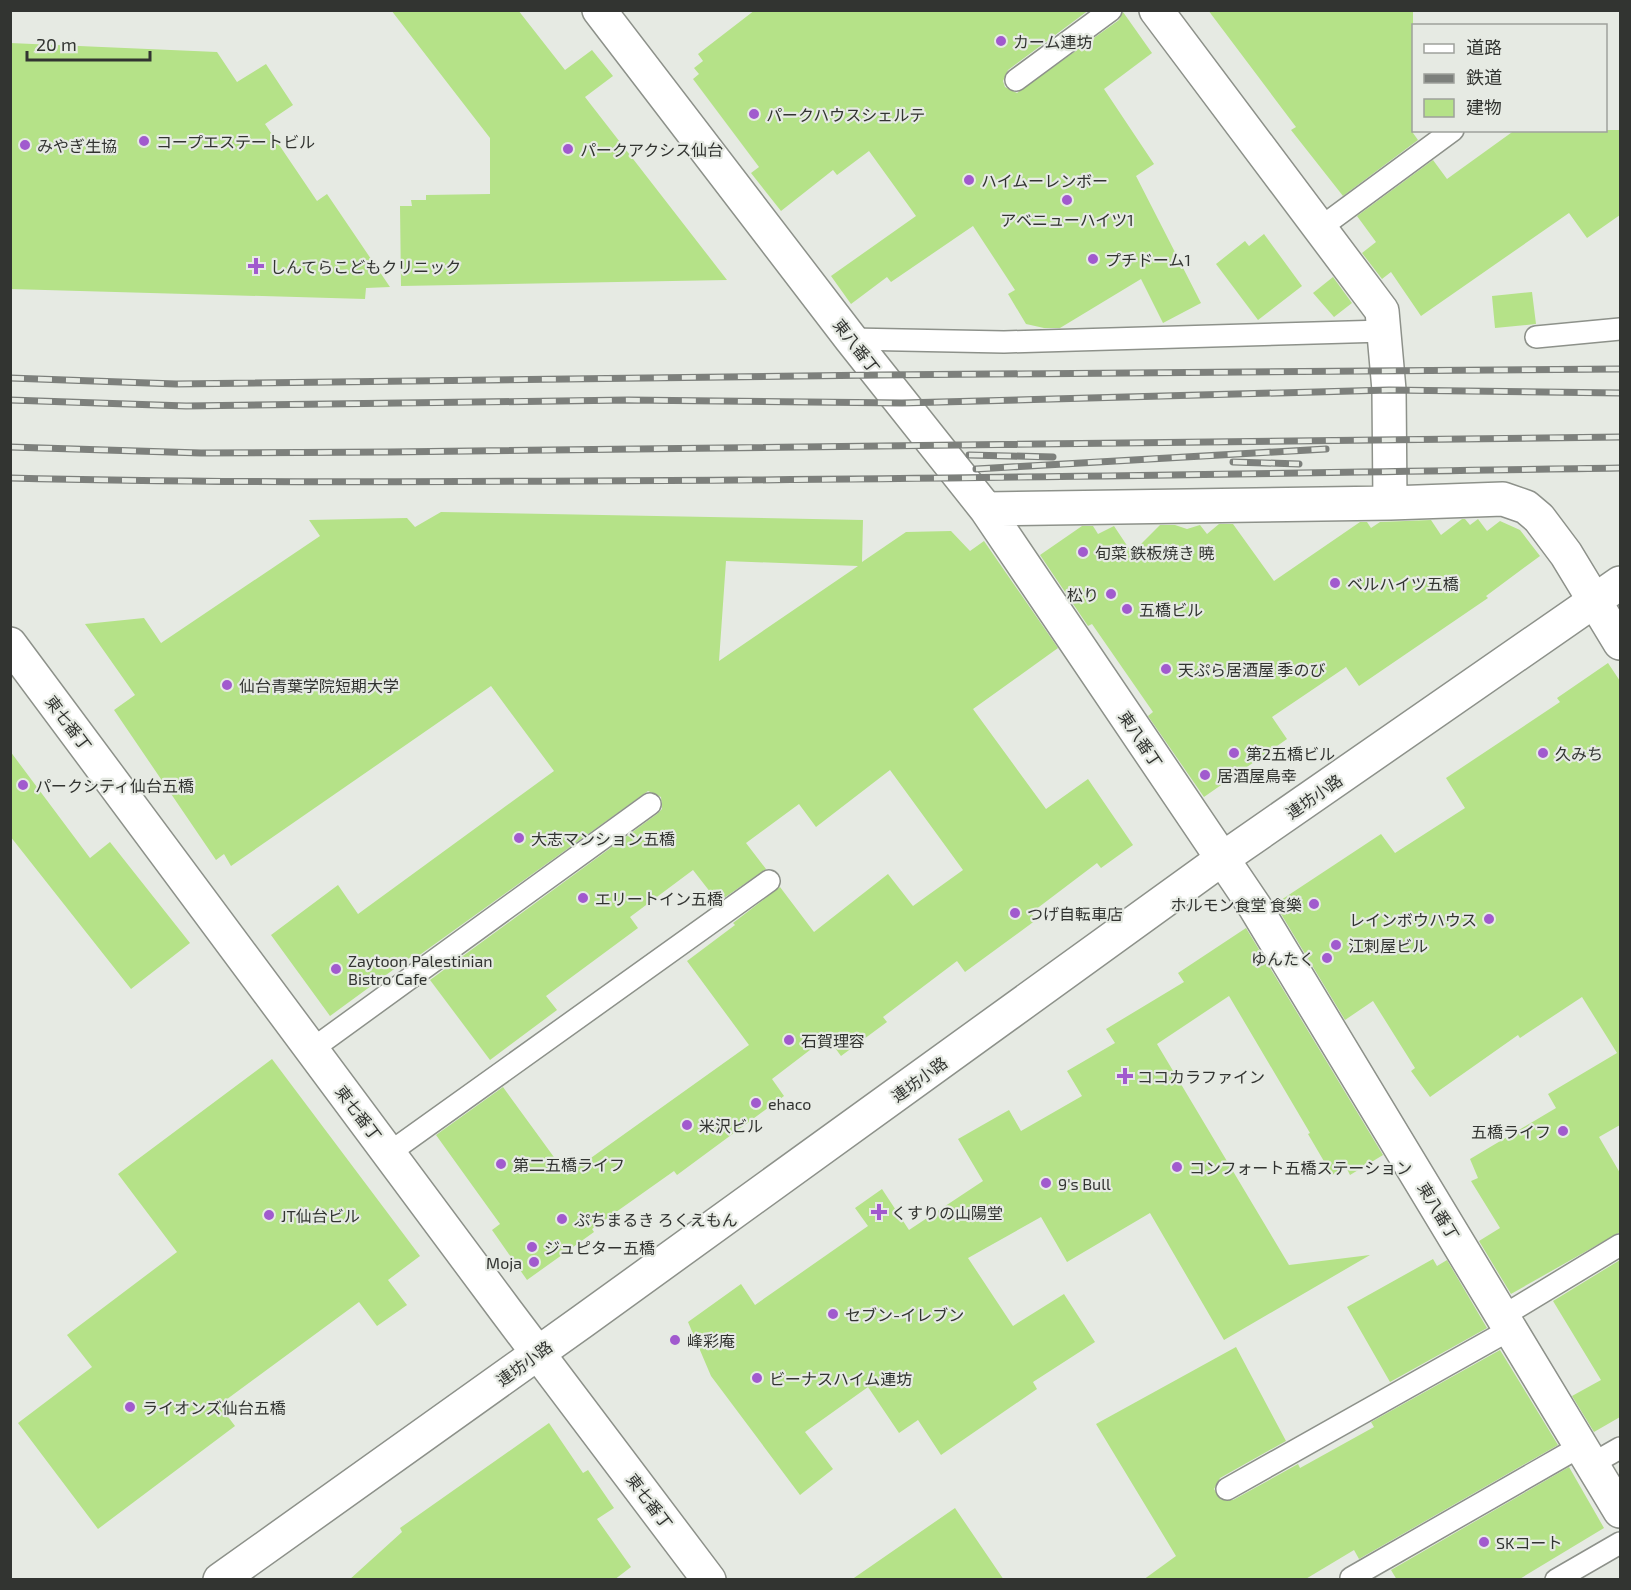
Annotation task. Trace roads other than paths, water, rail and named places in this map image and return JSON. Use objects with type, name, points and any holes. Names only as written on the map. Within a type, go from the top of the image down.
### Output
[{"type":"street","name":"東八番丁","points":[[599,10],[851,339],[986,509],[1256,907],[1620,1511]]},
{"type":"street","points":[[1156,10],[1382,311],[1389,390],[1390,503]]},
{"type":"street","points":[[986,509],[1390,503],[1503,499],[1526,507],[1539,518],[1566,554],[1620,643]]},
{"type":"street","name":"連坊小路","points":[[220,1580],[1222,859],[1620,583]]},
{"type":"street","name":"東七番丁","points":[[10,644],[709,1580]]},
{"type":"lane","points":[[1016,80],[1111,10]]},
{"type":"lane","points":[[1320,228],[1450,132]]},
{"type":"lane","points":[[1536,338],[1620,329]]},
{"type":"lane","points":[[851,339],[1015,342],[1384,331]]},
{"type":"lane","points":[[311,1050],[650,804]]},
{"type":"lane","points":[[389,1153],[769,881]]},
{"type":"lane","points":[[1227,1489],[1507,1323],[1620,1245]]},
{"type":"lane","points":[[1351,1578],[1587,1455],[1620,1448]]},
{"type":"lane","points":[[1556,1580],[1620,1543]]},
{"type":"railway","points":[[10,378],[176,384],[1620,369]]},
{"type":"railway","points":[[10,400],[186,406],[628,400],[902,403],[1389,390],[1620,393]]},
{"type":"railway","points":[[10,447],[201,453],[390,452],[1620,437]]},
{"type":"railway","points":[[976,469],[1326,449]]},
{"type":"railway","points":[[969,455],[1053,457]]},
{"type":"railway","points":[[1233,462],[1299,464]]},
{"type":"railway","points":[[10,478],[298,482],[714,480],[1620,468]]},
{"type":"place","name":"カーム連坊","points":[[1001,41]]},
{"type":"place","name":"パークハウスシェルテ","points":[[754,114]]},
{"type":"place","name":"コープエステートビル","points":[[144,141]]},
{"type":"place","name":"みやぎ生協","points":[[25,145]]},
{"type":"place","name":"パークアクシス仙台","points":[[568,149]]},
{"type":"place","name":"ハイムーレンボー","points":[[969,180]]},
{"type":"place","name":"アベニューハイツ1","points":[[1067,200]]},
{"type":"place","name":"プチドーム1","points":[[1093,259]]},
{"type":"place","name":"しんてらこどもクリニック","points":[[256,266]]},
{"type":"place","name":"旬菜 鉄板焼き 暁","points":[[1083,552]]},
{"type":"place","name":"ベルハイツ五橋","points":[[1335,583]]},
{"type":"place","name":"松り","points":[[1111,594]]},
{"type":"place","name":"五橋ビル","points":[[1127,609]]},
{"type":"place","name":"天ぷら居酒屋 季のび","points":[[1166,669]]},
{"type":"place","name":"仙台青葉学院短期大学","points":[[227,685]]},
{"type":"place","name":"第2五橋ビル","points":[[1234,753]]},
{"type":"place","name":"久みち","points":[[1543,753]]},
{"type":"place","name":"居酒屋鳥幸","points":[[1205,775]]},
{"type":"place","name":"パークシティ仙台五橋","points":[[23,785]]},
{"type":"place","name":"大志マンション五橋","points":[[519,838]]},
{"type":"place","name":"エリートイン五橋","points":[[583,898]]},
{"type":"place","name":"ホルモン食堂 食樂","points":[[1314,904]]},
{"type":"place","name":"つげ自転車店","points":[[1015,913]]},
{"type":"place","name":"レインボウハウス","points":[[1489,919]]},
{"type":"place","name":"江刺屋ビル","points":[[1336,945]]},
{"type":"place","name":"ゆんたく","points":[[1327,958]]},
{"type":"place","name":"Zaytoon Palestinian Bistro Cafe","points":[[336,969]]},
{"type":"place","name":"石賀理容","points":[[789,1040]]},
{"type":"place","name":"ココカラファイン","points":[[1125,1076]]},
{"type":"place","name":"ehaco","points":[[756,1103]]},
{"type":"place","name":"米沢ビル","points":[[687,1125]]},
{"type":"place","name":"五橋ライフ","points":[[1563,1131]]},
{"type":"place","name":"第二五橋ライフ","points":[[501,1164]]},
{"type":"place","name":"コンフォート五橋ステーション","points":[[1177,1167]]},
{"type":"place","name":"9's Bull","points":[[1046,1183]]},
{"type":"place","name":"くすりの山陽堂","points":[[879,1212]]},
{"type":"place","name":"JT仙台ビル","points":[[269,1215]]},
{"type":"place","name":"ぷちまるき ろくえもん","points":[[562,1219]]},
{"type":"place","name":"ジュピター五橋","points":[[532,1247]]},
{"type":"place","name":"Moja","points":[[534,1262]]},
{"type":"place","name":"セブン-イレブン","points":[[833,1314]]},
{"type":"place","name":"峰彩庵","points":[[675,1340]]},
{"type":"place","name":"ビーナスハイム連坊","points":[[757,1378]]},
{"type":"place","name":"ライオンズ仙台五橋","points":[[130,1407]]},
{"type":"place","name":"SKコート","points":[[1484,1542]]}]
